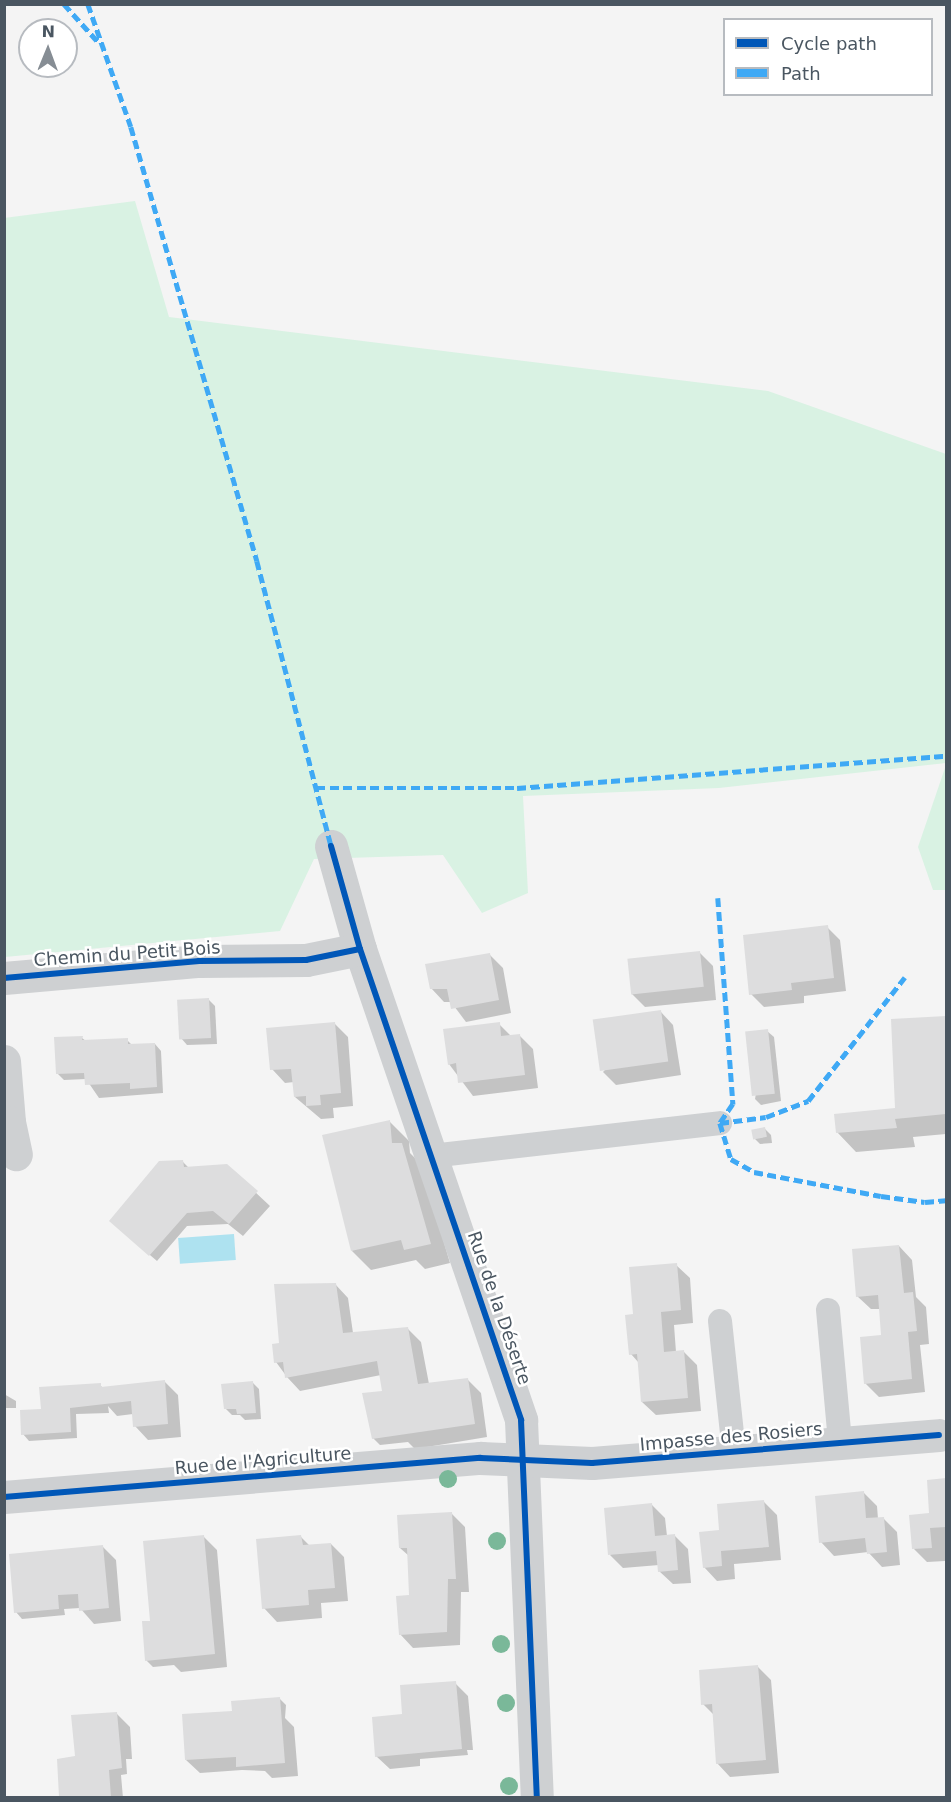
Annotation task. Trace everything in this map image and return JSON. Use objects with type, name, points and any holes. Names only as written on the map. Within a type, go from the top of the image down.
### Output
[{"type":"street","name":"Rue de la Déserte","points":[[331,846],[360,949],[521,1420],[537,1797]]},
{"type":"street","name":"Chemin du Petit Bois","points":[[4,978],[199,961],[306,960],[360,949]]},
{"type":"street","points":[[4,1061],[9,1122],[16,1154]]},
{"type":"street","name":"Impasse des Rosiers","points":[[524,1459],[592,1463],[939,1435]]},
{"type":"street","name":"Rue de l'Agriculture","points":[[4,1497],[480,1458],[524,1459]]},
{"type":"lane","points":[[431,1156],[720,1123]]},
{"type":"lane","name":"Impasse des Rosiers","points":[[828,1310],[840,1443]]},
{"type":"lane","name":"Impasse des Rosiers","points":[[720,1321],[734,1453]]},
{"type":"green space","points":[[135,201],[169,317],[768,391],[946,454],[946,763],[719,788],[523,796],[528,893],[482,913],[443,855],[314,859],[280,931],[5,957],[4,218]]},
{"type":"green space","points":[[946,765],[946,890],[933,890],[918,847]]},
{"type":"water","points":[[234,1234],[236,1260],[180,1264],[178,1238]]},
{"type":"building","points":[[828,925],[834,978],[791,983],[792,990],[749,995],[743,935]]},
{"type":"building","points":[[700,951],[704,987],[631,994],[627,959]]},
{"type":"building","points":[[490,953],[499,1000],[451,1009],[447,989],[430,989],[425,964]]},
{"type":"building","points":[[209,998],[211,1038],[179,1040],[177,1000]]},
{"type":"building","points":[[661,1010],[668,1061],[600,1071],[593,1020]]},
{"type":"building","points":[[946,1016],[946,1114],[895,1119],[897,1128],[836,1133],[834,1114],[895,1108],[891,1019]]},
{"type":"building","points":[[335,1022],[341,1093],[320,1095],[321,1105],[306,1106],[306,1096],[294,1097],[291,1069],[270,1070],[266,1028]]},
{"type":"building","points":[[500,1022],[501,1036],[520,1034],[525,1075],[458,1083],[456,1063],[448,1065],[443,1029]]},
{"type":"building","points":[[768,1029],[775,1094],[752,1096],[745,1031]]},
{"type":"building","points":[[83,1036],[82,1040],[128,1038],[128,1044],[155,1043],[157,1087],[130,1089],[130,1083],[85,1085],[84,1073],[56,1074],[54,1037]]},
{"type":"building","points":[[390,1120],[392,1143],[402,1143],[431,1244],[404,1250],[401,1240],[351,1251],[322,1135]]},
{"type":"building","points":[[765,1127],[767,1137],[753,1139],[751,1130]]},
{"type":"building","points":[[183,1160],[184,1167],[227,1164],[258,1191],[229,1224],[213,1211],[187,1213],[149,1256],[109,1221],[159,1161]]},
{"type":"building","points":[[899,1245],[904,1293],[913,1292],[917,1331],[908,1332],[912,1379],[864,1384],[860,1337],[881,1335],[878,1295],[856,1297],[852,1249]]},
{"type":"building","points":[[677,1263],[681,1310],[661,1312],[664,1352],[684,1350],[688,1398],[641,1402],[637,1354],[629,1355],[625,1315],[633,1314],[629,1267]]},
{"type":"building","points":[[336,1283],[343,1333],[408,1327],[418,1384],[468,1378],[475,1424],[372,1439],[362,1393],[382,1391],[377,1361],[285,1378],[283,1362],[274,1363],[272,1344],[279,1343],[274,1284]]},
{"type":"building","points":[[165,1380],[168,1424],[133,1427],[131,1401],[70,1408],[71,1432],[21,1435],[20,1410],[41,1409],[39,1387],[101,1383],[101,1387]]},
{"type":"building","points":[[253,1381],[256,1413],[237,1414],[236,1409],[224,1409],[221,1384]]},
{"type":"building","points":[[946,1478],[946,1527],[930,1528],[932,1548],[912,1549],[909,1515],[929,1513],[927,1480]]},
{"type":"building","points":[[864,1491],[866,1518],[884,1517],[887,1552],[867,1554],[865,1538],[819,1543],[815,1496]]},
{"type":"building","points":[[764,1500],[769,1547],[721,1551],[722,1566],[703,1568],[699,1532],[719,1530],[717,1504]]},
{"type":"building","points":[[652,1503],[655,1536],[675,1534],[678,1570],[658,1572],[656,1551],[608,1555],[604,1508]]},
{"type":"building","points":[[452,1512],[456,1579],[448,1579],[447,1632],[399,1635],[396,1596],[409,1595],[407,1548],[399,1548],[397,1515]]},
{"type":"building","points":[[204,1535],[215,1654],[145,1661],[142,1621],[150,1621],[143,1541]]},
{"type":"building","points":[[301,1535],[303,1545],[331,1543],[335,1588],[308,1590],[309,1605],[262,1609],[256,1539]]},
{"type":"building","points":[[103,1545],[109,1608],[79,1611],[78,1594],[58,1595],[59,1609],[14,1613],[9,1554]]},
{"type":"building","points":[[758,1665],[766,1760],[716,1764],[712,1704],[701,1705],[699,1670]]},
{"type":"building","points":[[456,1681],[462,1749],[375,1757],[372,1717],[402,1714],[400,1685]]},
{"type":"building","points":[[280,1697],[285,1763],[236,1767],[236,1757],[185,1760],[182,1714],[232,1711],[231,1701]]},
{"type":"building","points":[[117,1712],[122,1768],[109,1770],[111,1797],[59,1797],[57,1759],[75,1756],[71,1715]]},
{"type":"marked path","points":[[64,4],[100,44]]},
{"type":"marked path","points":[[88,4],[131,127],[257,561],[331,846]]},
{"type":"marked path","points":[[316,788],[517,788],[946,756]]},
{"type":"marked path","points":[[718,898],[733,1104],[720,1123]]},
{"type":"marked path","points":[[720,1123],[766,1117],[808,1101],[905,977]]},
{"type":"marked path","points":[[720,1123],[731,1159],[754,1172],[881,1196],[925,1202],[946,1200]]},
{"type":"cycle path","points":[[331,846],[360,949],[521,1420],[537,1798]]},
{"type":"cycle path","points":[[4,978],[199,961],[306,960],[360,949]]},
{"type":"cycle path","points":[[4,1497],[480,1458],[592,1463],[939,1435]]}]
